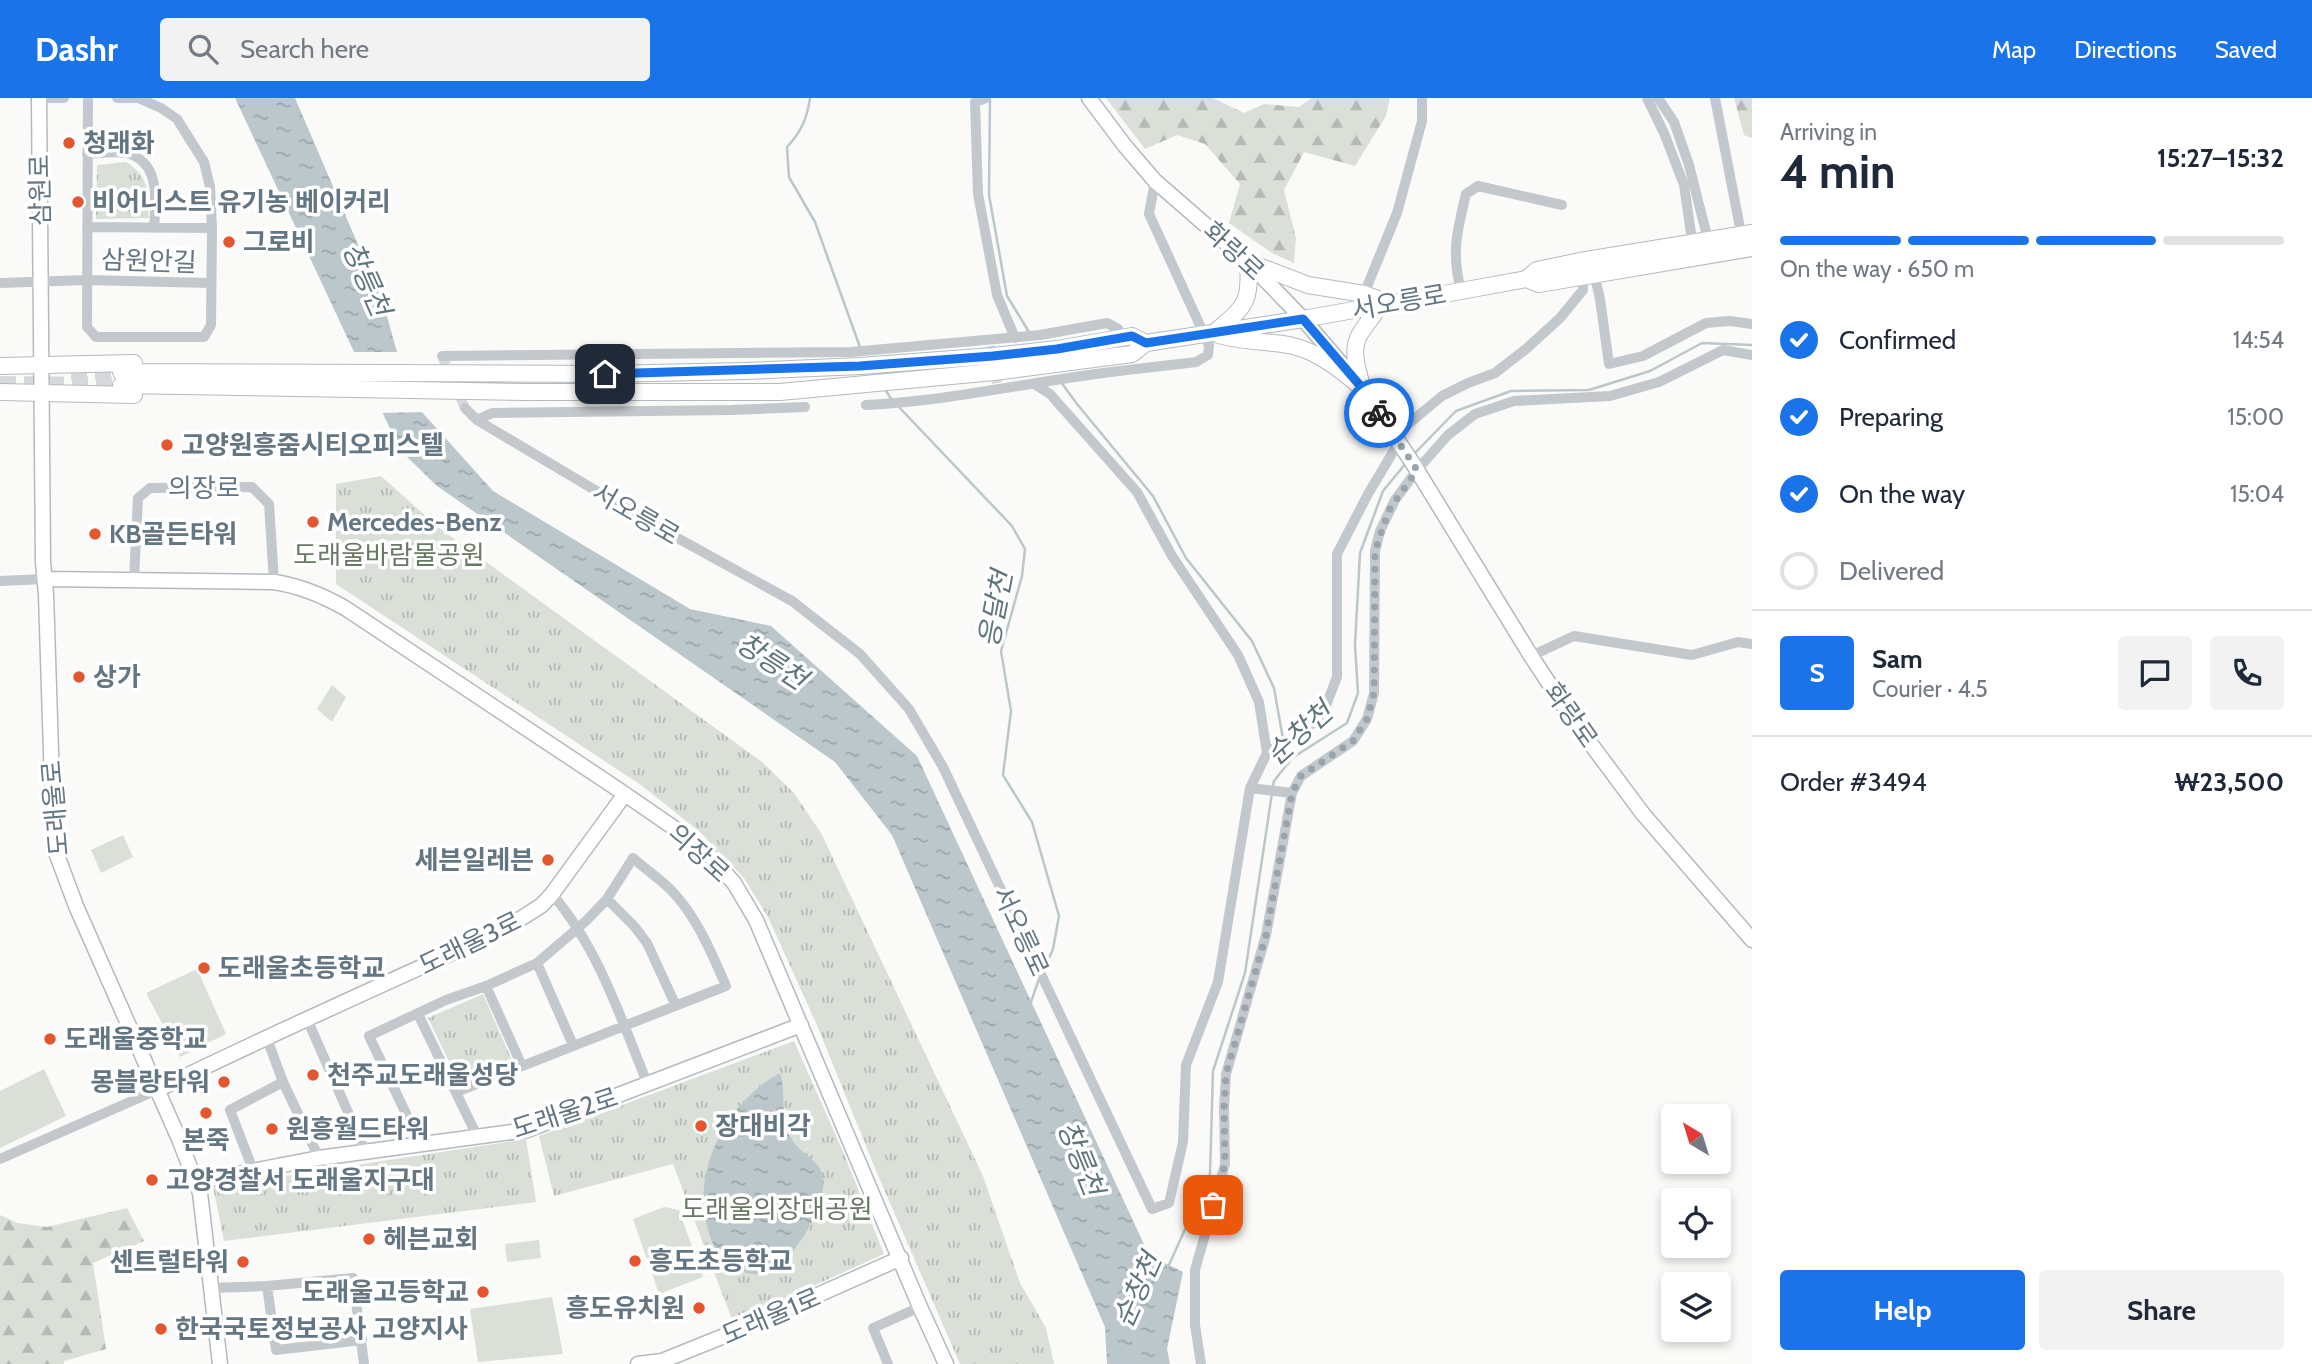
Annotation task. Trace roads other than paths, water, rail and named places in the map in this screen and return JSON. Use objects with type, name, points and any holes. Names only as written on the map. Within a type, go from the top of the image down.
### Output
[{"type":"main road","name":"서오릉로","points":[[1527,279],[1539,284],[1748,241]]},
{"type":"main road","name":"서오릉로","points":[[1057,357],[1132,354],[1146,343],[1461,292],[1527,279],[1537,270],[1600,257],[1701,249]]},
{"type":"main road","points":[[1209,334],[1243,307],[1248,298],[1248,262],[1308,285],[1364,294],[1385,304],[1360,334],[1355,348],[1356,366],[1363,389]]},
{"type":"main road","points":[[1209,334],[1238,341],[1298,347],[1331,364],[1363,389]]},
{"type":"main road","name":"서오릉로","points":[[1057,357],[1132,336],[1146,343]]},
{"type":"main road","points":[[121,379],[327,381],[439,374],[605,374],[858,359],[888,364],[1057,357]]},
{"type":"main road","points":[[0,366],[305,363],[327,381],[444,391],[780,392],[894,382],[1035,359]]},
{"type":"main road","points":[[0,392],[41,387],[212,398],[308,396],[327,381]]},
{"type":"street","points":[[39,98],[64,98]]},
{"type":"street","name":"삼원로","points":[[39,98],[41,387]]},
{"type":"street","name":"삼원안길","points":[[88,98],[87,327],[96,338],[204,337],[211,325],[209,283],[212,228],[210,187],[204,162],[177,119],[138,98],[117,98]]},
{"type":"street","points":[[986,98],[975,102],[978,194],[997,295],[1018,338]]},
{"type":"street","name":"화랑로","points":[[1089,98],[1155,181],[1248,262],[1303,319],[1363,389],[1573,720],[1643,814],[1750,934]]},
{"type":"street","points":[[1364,294],[1398,213],[1422,121],[1422,98]]},
{"type":"street","points":[[1647,98],[1669,144],[1684,186],[1701,249]]},
{"type":"street","points":[[1658,98],[1674,122],[1689,165],[1701,249]]},
{"type":"street","points":[[1715,98],[1748,241]]},
{"type":"street","name":"삼원안길","points":[[87,154],[125,153],[146,166],[157,191],[154,228]]},
{"type":"street","points":[[866,405],[911,402],[998,387],[1037,385],[1071,377],[1196,362],[1208,355],[1209,334],[1149,214],[1155,181]]},
{"type":"street","points":[[1461,292],[1455,270],[1455,241],[1466,194],[1478,186],[1562,205]]},
{"type":"street","name":"삼원안길","points":[[87,227],[212,228]]},
{"type":"street","points":[[1037,385],[1050,394],[1137,492],[1172,556],[1238,655],[1259,702],[1269,751],[1321,718],[1337,677],[1337,554],[1368,494],[1405,452],[1442,396],[1495,373],[1526,349],[1560,318],[1583,290],[1588,274]]},
{"type":"street","points":[[1588,274],[1600,299],[1609,364],[1643,356],[1706,323],[1730,321],[1752,324]]},
{"type":"street","name":"삼원안길","points":[[42,283],[86,280],[209,283]]},
{"type":"street","points":[[0,283],[42,283]]},
{"type":"street","points":[[442,356],[858,359],[868,351],[989,343],[1107,323],[1118,329],[1123,338]]},
{"type":"street","points":[[1405,452],[1448,435],[1475,414],[1514,401],[1610,396],[1659,382],[1723,350],[1752,355]]},
{"type":"street","name":"도래울로","points":[[41,387],[54,847],[76,906],[200,1193],[220,1364]]},
{"type":"street","points":[[477,420],[492,413],[805,407]]},
{"type":"street","name":"서오릉로","points":[[465,408],[477,420],[673,536],[792,601],[860,654],[909,709],[943,767],[1152,1209],[1169,1203],[1183,1142],[1186,1065],[1218,982],[1254,788],[1269,751]]},
{"type":"street","points":[[1201,1364],[1195,1325],[1195,1270],[1225,1164],[1226,1074],[1266,935],[1288,793],[1301,776],[1353,741],[1367,719],[1374,693],[1375,551],[1405,452]]},
{"type":"street","name":"의장로","points":[[134,579],[138,498],[150,488],[252,487],[269,504],[274,582]]},
{"type":"street","name":"의장로","points":[[0,581],[134,579],[274,582],[318,593],[345,608],[693,841],[734,883],[756,920],[946,1364]]},
{"type":"street","points":[[1531,656],[1574,636],[1692,655],[1738,642],[1752,644]]},
{"type":"street","points":[[1254,788],[1288,793]]},
{"type":"street","name":"도래울3로","points":[[157,1090],[266,1036],[503,930],[542,905],[552,894],[625,794]]},
{"type":"street","points":[[421,1145],[369,1036],[446,1000],[537,963],[578,929],[607,899],[633,858],[670,890],[706,940],[726,986],[456,1092]]},
{"type":"street","points":[[552,894],[578,929],[606,981],[648,1085]]},
{"type":"street","points":[[607,899],[647,943],[676,1006]]},
{"type":"street","points":[[537,963],[573,1045]]},
{"type":"street","points":[[486,986],[522,1066]]},
{"type":"street","points":[[418,1014],[477,1136]]},
{"type":"street","points":[[307,1019],[366,1153]]},
{"type":"street","name":"도래울2로","points":[[196,1182],[319,1158],[527,1130],[801,1025]]},
{"type":"street","points":[[266,1036],[283,1082],[319,1158]]},
{"type":"street","points":[[253,1170],[230,1110],[283,1082]]},
{"type":"street","points":[[0,1159],[157,1090]]},
{"type":"street","name":"도래울1로","points":[[638,1364],[662,1361],[739,1330],[901,1258]]},
{"type":"street","points":[[211,1289],[353,1278],[364,1364]]},
{"type":"street","points":[[267,1286],[276,1350],[362,1340]]},
{"type":"street","points":[[888,1364],[873,1328],[920,1307]]},
{"type":"water","name":"창릉천","points":[[235,98],[295,98],[384,305],[396,349],[421,411],[493,491],[690,609],[771,626],[917,756],[1149,1255],[1183,1272],[1167,1349],[1170,1364],[1107,1364],[1105,1327],[892,835],[835,762],[437,486],[400,450]]},
{"type":"water","points":[[780,1073],[788,1132],[796,1145],[821,1170],[823,1191],[809,1227],[790,1255],[771,1271],[751,1274],[730,1265],[711,1239],[704,1204],[705,1182],[718,1138],[730,1118],[761,1085]]},
{"type":"waterway","name":"응달천","points":[[810,98],[803,125],[787,147],[789,177],[815,222],[861,350]]},
{"type":"waterway","points":[[990,98],[989,195],[1007,296],[1029,332]]},
{"type":"waterway","name":"순창천","points":[[1413,455],[1456,411],[1511,391],[1589,390],[1650,371],[1702,343],[1752,345]]},
{"type":"waterway","points":[[1061,382],[1153,496],[1186,558],[1252,641],[1274,688],[1283,739]]},
{"type":"waterway","name":"응달천","points":[[884,388],[892,400]]},
{"type":"waterway","name":"응달천","points":[[897,405],[1012,526],[1025,549],[1022,576],[1001,651],[1011,711],[1003,775],[1032,822],[1059,916],[1053,949],[1044,970]]},
{"type":"waterway","name":"순창천","points":[[1273,786],[1292,758],[1347,723],[1358,693],[1355,645],[1360,553],[1383,491],[1406,463]]},
{"type":"waterway","points":[[1284,746],[1288,764]]},
{"type":"waterway","name":"순창천","points":[[1168,1267],[1210,1174],[1213,1071],[1245,973],[1272,793]]},
{"type":"waterway","name":"응달천","points":[[1031,1002],[1039,979]]},
{"type":"tunnel","points":[[990,346],[997,383]]},
{"type":"tunnel","points":[[442,356],[465,408]]},
{"type":"tunnel","points":[[71,372],[121,372]]},
{"type":"tunnel","points":[[0,384],[121,385]]},
{"type":"place","name":"청래화","points":[[69,143]]},
{"type":"place","name":"비어니스트 유기농 베이커리","points":[[78,202]]},
{"type":"place","name":"그로비","points":[[229,242]]},
{"type":"place","name":"고양원흥줌시티오피스텔","points":[[167,445]]},
{"type":"place","name":"Mercedes-Benz","points":[[313,522]]},
{"type":"place","name":"KB골든타워","points":[[95,534]]},
{"type":"place","name":"상가","points":[[79,677]]},
{"type":"place","name":"세븐일레븐","points":[[548,860]]},
{"type":"place","name":"도래울초등학교","points":[[204,968]]},
{"type":"place","name":"도래울중학교","points":[[50,1039]]},
{"type":"place","name":"천주교도래울성당","points":[[313,1075]]},
{"type":"place","name":"몽블랑타워","points":[[224,1082]]},
{"type":"place","name":"본죽","points":[[206,1113]]},
{"type":"place","name":"장대비각","points":[[701,1126]]},
{"type":"place","name":"원흥월드타워","points":[[272,1129]]},
{"type":"place","name":"고양경찰서 도래울지구대","points":[[152,1180]]},
{"type":"place","name":"헤븐교회","points":[[369,1239]]},
{"type":"place","name":"흥도초등학교","points":[[635,1261]]},
{"type":"place","name":"센트럴타워","points":[[243,1262]]},
{"type":"place","name":"도래울고등학교","points":[[483,1292]]},
{"type":"place","name":"흥도유치원","points":[[699,1308]]},
{"type":"place","name":"한국국토정보공사 고양지사","points":[[161,1329]]},
{"type":"park label","name":"도래울바람물공원","points":[[389,555]]},
{"type":"park label","name":"도래울의장대공원","points":[[777,1209]]}]
